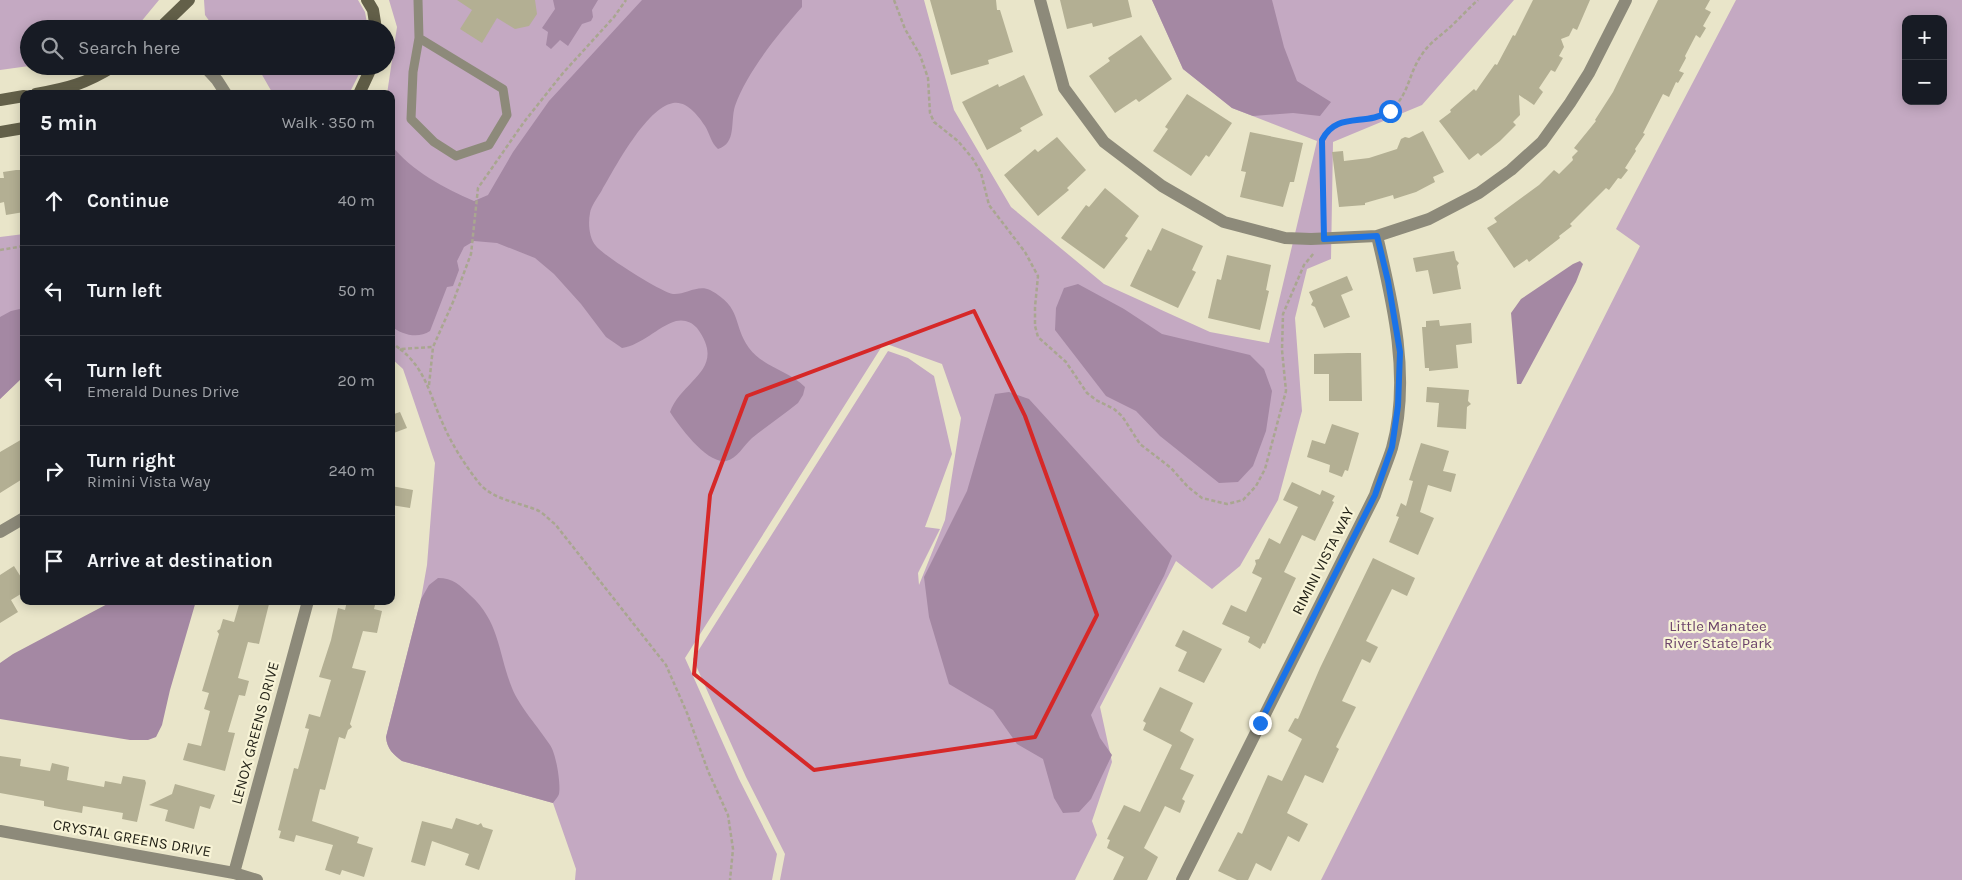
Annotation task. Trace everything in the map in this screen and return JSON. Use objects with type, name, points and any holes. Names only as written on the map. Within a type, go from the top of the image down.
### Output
[{"type":"street","points":[[171,20],[190,0]]},
{"type":"street","points":[[1040,0],[1064,88],[1104,142],[1162,186],[1224,222],[1285,238],[1324,239],[1377,236],[1429,219],[1479,193],[1511,170],[1542,142],[1589,73],[1626,0]]},
{"type":"street","points":[[370,3],[374,20]]},
{"type":"street","points":[[60,90],[72,88],[99,75]]},
{"type":"street","points":[[212,75],[223,90]]},
{"type":"street","points":[[362,90],[369,75]]},
{"type":"street","points":[[0,100],[20,97]]},
{"type":"street","points":[[0,132],[20,129]]},
{"type":"street","name":"RIMINI VISTA WAY","points":[[1182,880],[1375,495],[1392,447],[1398,406],[1400,352],[1388,281],[1377,236]]},
{"type":"street","points":[[0,532],[20,520]]},
{"type":"street","name":"LENOX GREENS DRIVE","points":[[234,873],[307,605]]},
{"type":"street","name":"CRYSTAL GREENS DRIVE","points":[[0,831],[234,873],[257,880]]},
{"type":"lane","points":[[418,0],[419,38],[413,72],[411,119],[434,142],[456,156],[489,145],[507,115],[503,89],[419,38]]},
{"type":"path","points":[[429,386],[433,347],[471,254],[478,188],[524,122],[568,66],[614,17],[626,0]]},
{"type":"path","points":[[894,0],[904,29],[920,55],[928,78],[930,113],[934,122],[958,141],[973,159],[981,173],[989,205],[1025,252],[1038,276],[1035,292],[1035,326],[1038,337],[1066,362],[1087,393],[1122,416],[1140,444],[1171,468],[1188,487],[1202,498],[1227,504],[1243,500],[1256,486],[1265,469],[1286,391],[1282,350],[1283,314],[1304,265],[1324,239],[1322,140],[1337,124],[1346,121],[1374,119],[1390,111],[1403,96],[1421,54],[1478,0]]},
{"type":"path","points":[[0,250],[20,247]]},
{"type":"path","points":[[395,345],[414,363],[429,386],[443,424],[466,466],[481,485],[493,494],[510,502],[540,511],[555,524],[666,665],[687,713],[708,771],[728,815],[733,849],[730,880]]},
{"type":"path","points":[[400,349],[433,347]]},
{"type":"highlighted area","points":[[974,311],[1025,416],[1097,615],[1035,737],[814,770],[694,674],[710,495],[747,396]]},
{"type":"green space","points":[[0,0],[159,0],[142,20],[20,20],[20,67],[0,70]]},
{"type":"green space","points":[[204,0],[358,0],[365,12],[366,20],[209,20],[205,15]]},
{"type":"green space","points":[[389,0],[924,0],[954,110],[1011,207],[1104,284],[1210,332],[1269,343],[1317,141],[1232,108],[1183,69],[1152,0],[1514,0],[1422,105],[1333,142],[1331,259],[1307,269],[1295,318],[1302,411],[1278,500],[1240,566],[1212,589],[1176,561],[1100,707],[1112,762],[1092,821],[1097,835],[1075,880],[780,880],[785,854],[746,777],[693,659],[888,351],[908,358],[934,376],[952,454],[925,527],[940,529],[918,573],[919,585],[945,520],[961,418],[942,364],[884,343],[685,658],[739,779],[777,854],[772,880],[575,880],[576,869],[553,803],[402,761],[391,751],[386,737],[421,599],[427,565],[435,463],[403,369],[395,362],[395,90],[388,90],[390,75],[395,75],[397,27]]},
{"type":"green space","name":"Little Manatee River State Park","points":[[1736,0],[1962,0],[1962,880],[1321,880],[1640,246],[1616,229]]},
{"type":"green space","points":[[262,75],[358,75],[351,90],[271,90]]},
{"type":"green space","points":[[20,234],[20,380],[0,399],[0,237]]},
{"type":"shaded area","points":[[553,0],[598,0],[592,10],[593,17],[591,21],[582,24],[568,46],[560,40],[551,49],[546,45],[548,32],[542,28],[555,9]]},
{"type":"shaded area","points":[[642,0],[802,0],[802,7],[755,67],[740,93],[735,106],[732,131],[728,142],[718,149],[702,122],[687,106],[673,103],[663,107],[652,116],[632,140],[590,213],[590,235],[601,251],[633,273],[667,292],[678,294],[701,288],[710,290],[728,303],[749,348],[761,360],[805,387],[798,403],[752,438],[734,458],[726,461],[710,457],[694,443],[670,412],[676,401],[700,373],[708,354],[705,342],[693,324],[682,320],[676,321],[662,327],[643,340],[622,348],[606,337],[581,304],[554,274],[535,258],[497,243],[474,241],[464,247],[457,261],[459,270],[453,286],[447,287],[430,331],[420,335],[410,335],[395,329],[395,150],[429,178],[474,201],[488,195],[513,152],[549,101]]},
{"type":"shaded area","points":[[1152,0],[1272,0],[1284,47],[1297,81],[1331,102],[1320,116],[1293,113],[1253,116],[1232,108],[1183,69]]},
{"type":"shaded area","points":[[1580,261],[1583,264],[1576,282],[1521,384],[1517,384],[1511,313],[1521,299]]},
{"type":"shaded area","points":[[1078,284],[1124,309],[1162,334],[1250,355],[1264,369],[1272,391],[1266,431],[1253,466],[1238,482],[1219,483],[1160,436],[1136,411],[1106,396],[1055,330],[1056,308],[1064,288]]},
{"type":"shaded area","points":[[20,309],[20,380],[0,399],[0,317]]},
{"type":"shaded area","points":[[1009,392],[1029,399],[1172,556],[1164,576],[1091,715],[1100,738],[1112,755],[1091,799],[1079,812],[1063,813],[1054,798],[1043,759],[1017,744],[993,710],[949,684],[929,617],[924,577],[967,491],[995,394]]},
{"type":"shaded area","points":[[438,578],[448,579],[466,591],[480,605],[493,627],[515,695],[552,749],[558,769],[559,783],[559,795],[553,803],[402,761],[389,748],[386,737],[421,599],[429,585]]},
{"type":"shaded area","points":[[105,605],[195,605],[170,690],[162,725],[156,737],[148,740],[130,740],[0,719],[0,663],[13,654]]},
{"type":"building","points":[[457,0],[535,0],[537,14],[529,26],[515,29],[497,18],[482,43],[460,29],[472,10]]},
{"type":"building","points":[[930,0],[996,0],[997,10],[1000,10],[1013,52],[988,60],[989,64],[951,75]]},
{"type":"building","points":[[1060,0],[1128,0],[1132,17],[1093,27],[1092,23],[1067,29]]},
{"type":"building","points":[[1533,0],[1590,0],[1577,30],[1573,28],[1569,36],[1561,39],[1564,47],[1559,56],[1563,58],[1555,72],[1551,70],[1539,88],[1543,92],[1534,105],[1519,95],[1520,115],[1513,122],[1516,125],[1481,156],[1478,153],[1469,160],[1439,121],[1474,89],[1476,91],[1495,64],[1497,65],[1513,35],[1515,36]]},
{"type":"building","points":[[1658,0],[1710,0],[1705,9],[1711,12],[1703,26],[1706,28],[1700,38],[1696,35],[1685,56],[1686,58],[1679,71],[1684,73],[1678,83],[1676,82],[1669,97],[1663,94],[1643,133],[1645,134],[1625,168],[1628,170],[1621,179],[1618,178],[1609,190],[1606,188],[1570,224],[1572,226],[1559,236],[1560,238],[1529,262],[1527,259],[1514,268],[1487,228],[1497,222],[1494,218],[1539,185],[1554,170],[1559,174],[1573,160],[1572,157],[1578,151],[1574,148],[1596,121],[1613,92]]},
{"type":"building","points":[[1141,35],[1172,79],[1139,102],[1136,99],[1115,113],[1089,76],[1110,61],[1108,58]]},
{"type":"building","points":[[1024,75],[1043,115],[1020,128],[1022,131],[987,150],[962,102],[998,84],[999,87]]},
{"type":"building","points":[[1187,94],[1232,123],[1209,157],[1206,155],[1191,176],[1153,151],[1168,129],[1165,127]]},
{"type":"building","points":[[1423,131],[1444,172],[1433,177],[1435,182],[1416,192],[1394,199],[1393,195],[1365,203],[1365,205],[1339,207],[1332,152],[1343,151],[1344,161],[1369,158],[1397,149],[1401,139],[1409,138]]},
{"type":"building","points":[[1250,132],[1303,143],[1294,182],[1290,182],[1283,207],[1240,197],[1246,172],[1241,171]]},
{"type":"building","points":[[1057,137],[1086,170],[1067,188],[1069,190],[1038,216],[1004,175],[1035,149],[1038,152]]},
{"type":"building","points":[[20,170],[20,213],[6,215],[4,202],[0,203],[0,178],[4,178],[3,172]]},
{"type":"building","points":[[1105,188],[1139,216],[1125,236],[1128,238],[1104,269],[1061,238],[1086,205],[1089,207]]},
{"type":"building","points":[[1162,228],[1203,246],[1192,270],[1196,272],[1178,308],[1130,286],[1148,249],[1151,251]]},
{"type":"building","points":[[1454,251],[1456,260],[1459,263],[1457,266],[1461,289],[1433,294],[1428,270],[1416,272],[1413,258]]},
{"type":"building","points":[[1227,255],[1271,265],[1266,290],[1269,291],[1260,330],[1208,318],[1217,279],[1221,280]]},
{"type":"building","points":[[1347,276],[1353,290],[1341,295],[1350,317],[1324,328],[1315,307],[1311,305],[1313,301],[1309,292]]},
{"type":"building","points":[[1439,320],[1440,326],[1471,323],[1472,343],[1456,345],[1458,368],[1429,371],[1429,368],[1425,368],[1422,327],[1426,327],[1426,321]]},
{"type":"building","points":[[1361,353],[1362,401],[1329,401],[1329,374],[1314,374],[1314,354]]},
{"type":"building","points":[[1427,387],[1469,390],[1468,401],[1471,404],[1467,407],[1466,429],[1437,427],[1439,403],[1426,402]]},
{"type":"building","points":[[400,412],[407,428],[395,432],[395,414]]},
{"type":"building","points":[[1332,424],[1359,433],[1348,471],[1345,470],[1342,477],[1329,472],[1330,465],[1307,457],[1312,440],[1325,444]]},
{"type":"building","points":[[20,440],[20,480],[0,493],[0,452]]},
{"type":"building","points":[[1421,443],[1449,451],[1443,471],[1456,474],[1451,492],[1428,485],[1420,512],[1434,518],[1418,555],[1389,542],[1399,517],[1396,516],[1401,503],[1406,506],[1413,481],[1409,480]]},
{"type":"building","points":[[1292,482],[1320,495],[1322,490],[1335,496],[1332,501],[1334,502],[1315,541],[1302,535],[1284,572],[1296,578],[1265,644],[1263,643],[1260,649],[1248,642],[1250,637],[1222,624],[1231,605],[1246,612],[1262,578],[1252,573],[1256,564],[1255,560],[1259,559],[1269,538],[1280,544],[1298,507],[1283,500]]},
{"type":"building","points":[[395,487],[413,490],[410,508],[395,506]]},
{"type":"building","points":[[1373,558],[1415,578],[1407,596],[1392,589],[1366,641],[1378,647],[1370,663],[1362,659],[1342,701],[1356,707],[1336,747],[1339,749],[1323,783],[1305,775],[1287,813],[1308,824],[1299,842],[1288,836],[1271,871],[1256,863],[1248,880],[1237,880],[1218,871],[1238,832],[1242,834],[1268,775],[1282,781],[1302,739],[1288,731],[1295,718],[1298,719],[1320,668]]},
{"type":"building","points":[[14,566],[20,576],[20,594],[11,600],[18,612],[0,623],[0,575]]},
{"type":"building","points":[[239,605],[269,605],[259,644],[248,642],[238,678],[249,681],[245,696],[239,695],[228,732],[235,733],[225,771],[183,760],[188,743],[201,746],[210,711],[204,709],[209,693],[202,691],[219,634],[217,631],[220,629],[223,619],[234,622]]},
{"type":"building","points":[[346,605],[375,605],[374,609],[382,611],[377,633],[363,631],[352,668],[366,671],[350,724],[352,727],[348,730],[345,739],[339,737],[325,790],[320,789],[312,821],[359,837],[357,843],[373,848],[364,877],[342,870],[340,875],[325,870],[333,845],[296,835],[294,842],[279,838],[281,831],[278,830],[294,768],[298,769],[309,729],[305,728],[309,714],[320,717],[331,680],[319,677],[331,640],[338,608],[345,610]]},
{"type":"building","points":[[1183,630],[1222,649],[1204,683],[1178,671],[1187,652],[1175,646]]},
{"type":"building","points":[[1160,687],[1193,703],[1180,731],[1194,739],[1180,769],[1194,775],[1182,799],[1185,801],[1180,813],[1165,806],[1144,848],[1158,857],[1147,880],[1113,880],[1124,857],[1107,848],[1110,840],[1107,839],[1124,805],[1140,812],[1172,745],[1143,730],[1146,723],[1143,721]]},
{"type":"building","points":[[0,756],[21,759],[20,766],[50,771],[52,763],[69,767],[67,780],[104,787],[105,781],[121,784],[123,776],[145,780],[146,783],[137,822],[122,819],[123,813],[83,806],[82,813],[44,806],[44,801],[0,793]]},
{"type":"building","points":[[175,784],[215,795],[210,809],[200,806],[194,829],[165,821],[168,810],[149,805],[172,794]]},
{"type":"building","points":[[456,818],[478,825],[481,823],[483,827],[493,830],[479,870],[465,865],[469,854],[432,841],[425,866],[411,862],[422,821],[452,829]]},
{"type":"route","points":[[1260,723],[1375,495],[1392,447],[1398,406],[1400,352],[1388,281],[1377,236],[1324,239],[1322,140],[1330,128],[1337,124],[1346,121],[1374,119],[1390,111]]}]
